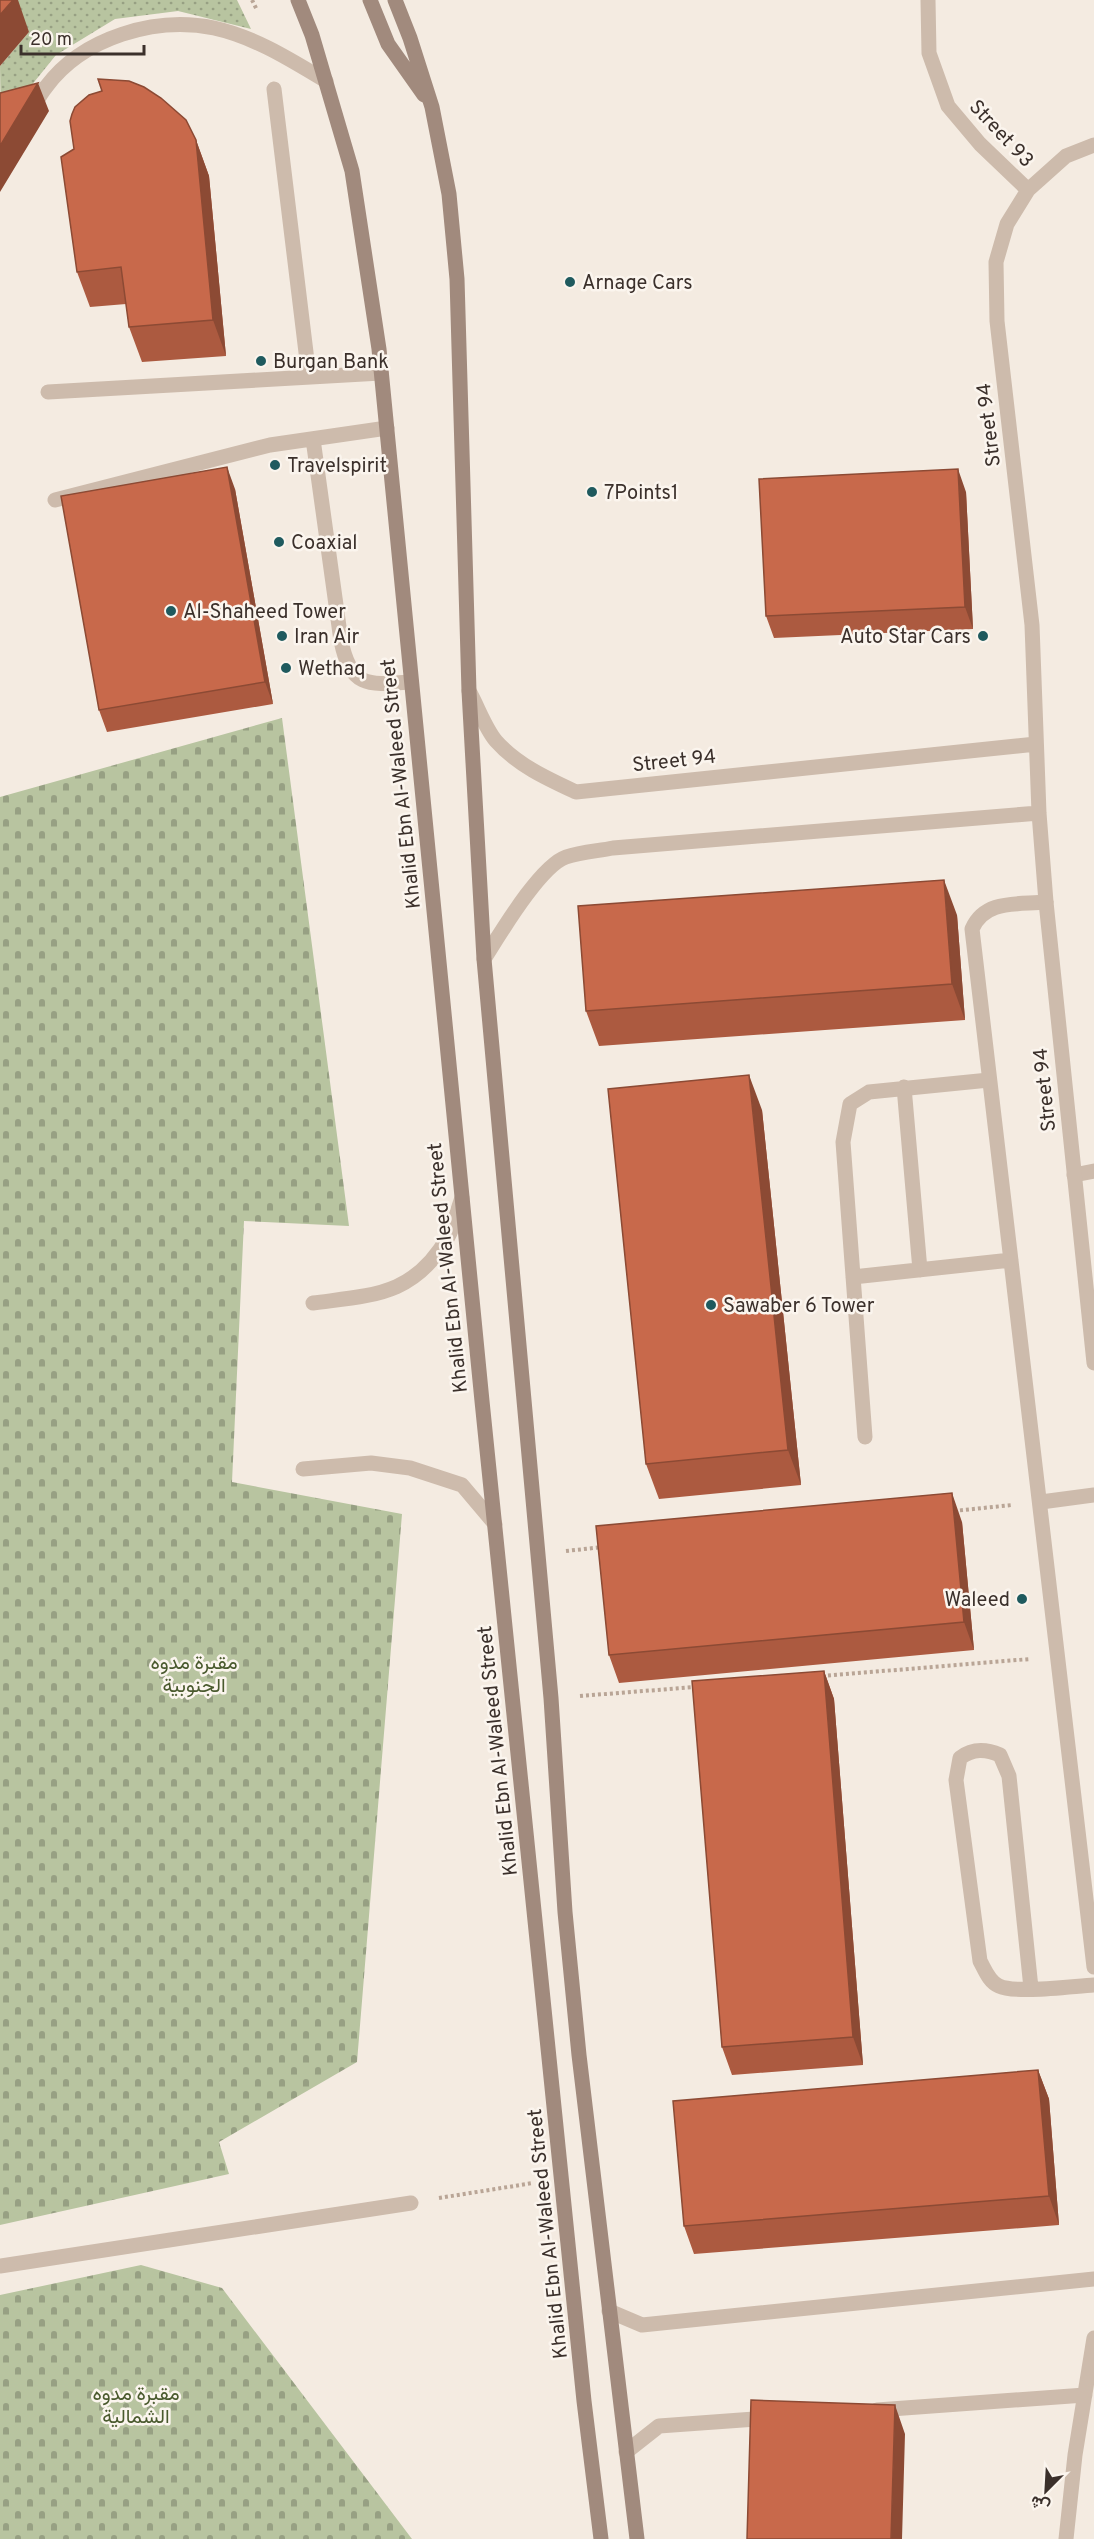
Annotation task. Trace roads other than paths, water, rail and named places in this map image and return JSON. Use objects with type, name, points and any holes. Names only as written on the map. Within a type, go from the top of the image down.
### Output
[{"type":"main road","points":[[292,0],[312,35]]},
{"type":"main road","name":"Khalid Ebn Al-Waleed Street","points":[[298,0],[312,35],[352,171],[381,373],[584,2401],[601,2539]]},
{"type":"main road","points":[[370,0],[388,44],[432,107]]},
{"type":"main road","points":[[395,0],[432,107],[449,194],[457,279],[469,691],[484,959],[538,1552],[565,1912],[609,2311],[637,2539]]},
{"type":"main road","points":[[406,0],[410,38]]},
{"type":"street","name":"Street 93","points":[[928,0],[929,53],[948,106],[980,144],[1028,190]]},
{"type":"street","points":[[28,116],[46,87],[61,71],[83,54],[116,36],[154,26],[183,24],[216,29],[284,55],[326,81]]},
{"type":"street","points":[[274,89],[309,377]]},
{"type":"street","name":"Street 94","points":[[1094,145],[1066,156],[1028,190],[1008,224],[996,262],[997,321],[1032,626],[1039,813],[1046,902],[1074,1175],[1089,1270],[1094,1364]]},
{"type":"street","points":[[48,392],[381,373]]},
{"type":"street","points":[[55,500],[270,445],[387,428]]},
{"type":"street","points":[[313,439],[340,641],[346,663],[357,677],[377,685],[411,682]]},
{"type":"street","name":"Street 94","points":[[469,691],[495,740],[512,757],[547,779],[576,792],[1036,744]]},
{"type":"street","points":[[484,959],[523,898],[564,857],[613,848],[1039,813]]},
{"type":"street","points":[[1046,902],[990,908],[977,918],[972,929],[1094,1967]]},
{"type":"street","points":[[865,1437],[843,1142],[850,1104],[869,1092],[989,1080]]},
{"type":"street","points":[[904,1087],[920,1270]]},
{"type":"street","points":[[1074,1175],[1094,1171]]},
{"type":"street","points":[[313,1303],[368,1296],[404,1285],[426,1268],[448,1236],[462,1198]]},
{"type":"street","points":[[853,1277],[1011,1260]]},
{"type":"street","points":[[303,1469],[371,1463],[410,1468],[462,1485],[495,1524]]},
{"type":"street","points":[[1041,1502],[1094,1495]]},
{"type":"street","points":[[1031,1988],[1009,1776],[1000,1755],[987,1750],[969,1751],[960,1758],[956,1780],[980,1961],[990,1981],[1000,1987],[1031,1988],[1094,1985]]},
{"type":"street","points":[[0,2266],[411,2203]]},
{"type":"street","points":[[609,2311],[642,2325],[1094,2279]]},
{"type":"street","points":[[1066,2539],[1094,2338]]},
{"type":"street","points":[[860,2411],[1085,2395]]},
{"type":"street","points":[[626,2452],[658,2426],[789,2416]]},
{"type":"place","name":"Arnage Cars","points":[[570,282]]},
{"type":"place","name":"Burgan Bank","points":[[261,361]]},
{"type":"place","name":"Travelspirit","points":[[275,465]]},
{"type":"place","name":"7Points1","points":[[592,492]]},
{"type":"place","name":"Coaxial","points":[[279,542]]},
{"type":"place","name":"Al-Shaheed Tower","points":[[171,611]]},
{"type":"place","name":"Iran Air","points":[[282,636]]},
{"type":"place","name":"Auto Star Cars","points":[[983,636]]},
{"type":"place","name":"Wethaq","points":[[286,668]]},
{"type":"place","name":"Sawaber 6 Tower","points":[[711,1305]]},
{"type":"place","name":"Waleed","points":[[1022,1599]]},
{"type":"park label","name":"مقبرة مدوه الجنوبية","points":[[194,1674]]},
{"type":"park label","name":"مقبرة مدوه الشمالية","points":[[136,2404]]}]
